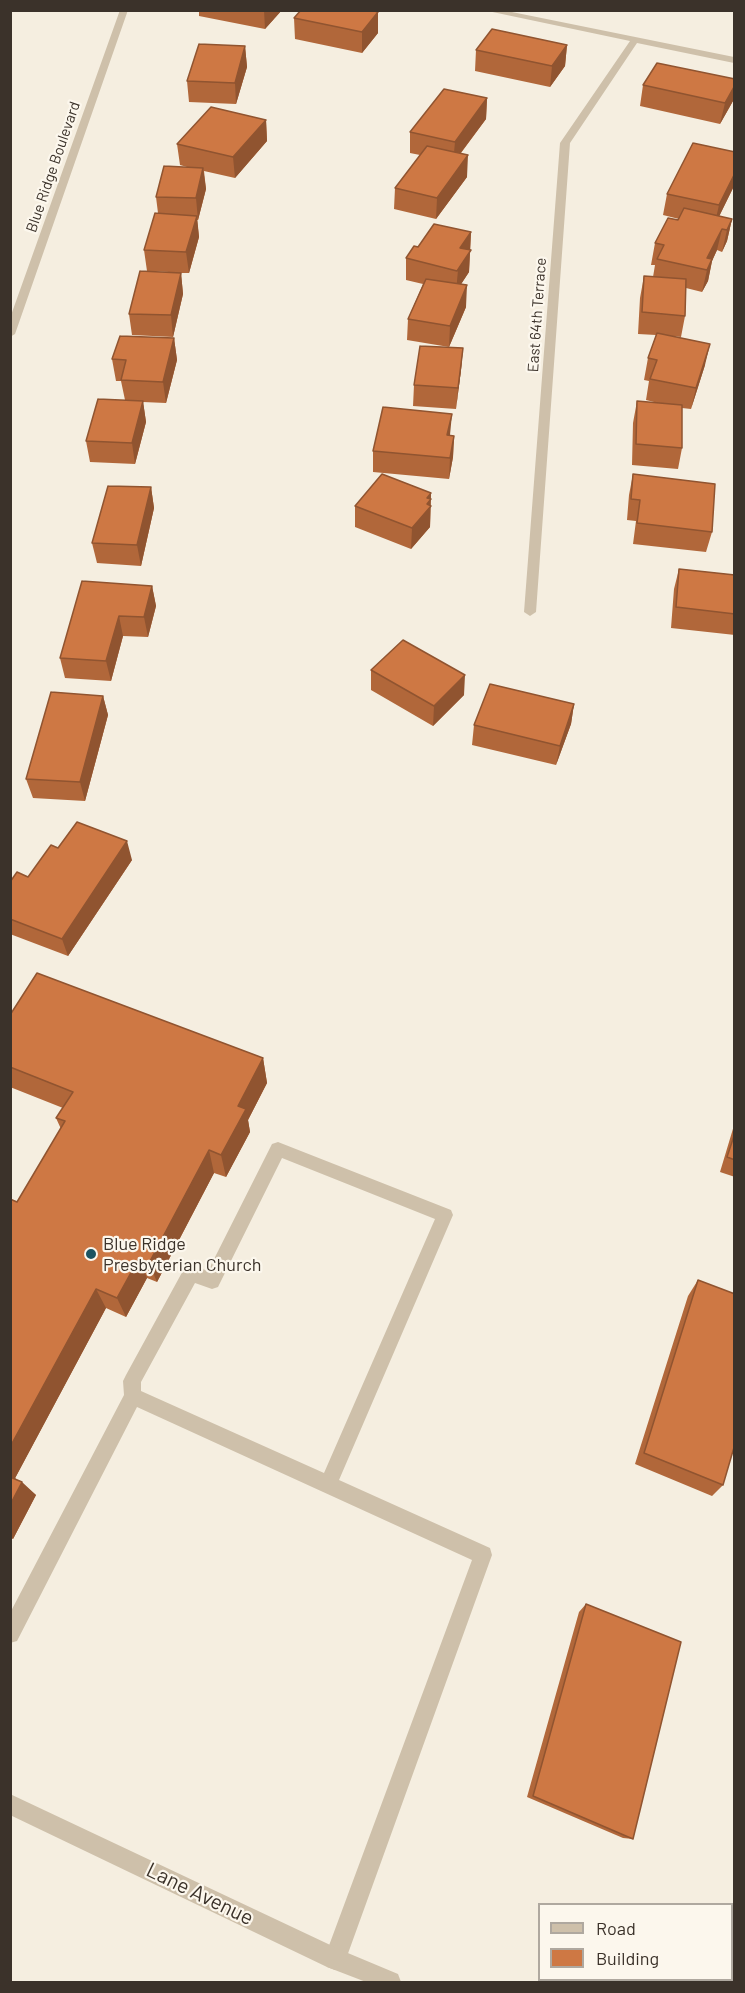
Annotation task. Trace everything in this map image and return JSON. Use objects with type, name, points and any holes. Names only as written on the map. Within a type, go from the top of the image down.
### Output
[{"type":"street","name":"Blue Ridge Boulevard","points":[[10,334],[124,10]]},
{"type":"street","points":[[487,10],[735,60]]},
{"type":"street","name":"East 64th Terrace","points":[[530,612],[565,143],[635,40]]},
{"type":"street","points":[[10,1634],[133,1396],[132,1381],[191,1273],[212,1281],[278,1149],[445,1215],[328,1485]]},
{"type":"street","points":[[133,1396],[483,1555],[335,1959]]},
{"type":"street","name":"Lane Avenue","points":[[10,1803],[335,1959],[390,1983]]},
{"type":"building","points":[[301,10],[371,10],[378,12],[362,32],[294,18]]},
{"type":"building","points":[[492,29],[567,45],[552,66],[476,50]]},
{"type":"building","points":[[199,44],[245,46],[235,83],[187,81]]},
{"type":"building","points":[[657,63],[735,79],[735,85],[725,103],[643,85]]},
{"type":"building","points":[[444,89],[487,98],[455,142],[410,132]]},
{"type":"building","points":[[211,107],[266,120],[233,157],[177,144]]},
{"type":"building","points":[[693,143],[735,152],[735,173],[719,205],[667,194]]},
{"type":"building","points":[[427,146],[468,155],[437,198],[395,188]]},
{"type":"building","points":[[164,166],[203,168],[196,198],[156,197]]},
{"type":"building","points":[[684,208],[732,219],[727,230],[722,229],[707,258],[712,259],[707,270],[657,259],[664,245],[655,243],[668,218],[678,220]]},
{"type":"building","points":[[155,213],[197,216],[186,252],[144,250]]},
{"type":"building","points":[[434,224],[471,232],[460,248],[471,250],[457,271],[406,258],[414,246],[418,247]]},
{"type":"building","points":[[140,271],[181,273],[171,315],[129,314]]},
{"type":"building","points":[[644,276],[686,279],[685,316],[642,312]]},
{"type":"building","points":[[426,279],[467,285],[450,326],[408,319]]},
{"type":"building","points":[[657,333],[710,344],[696,388],[650,379],[657,360],[648,358]]},
{"type":"building","points":[[120,336],[174,338],[163,382],[121,380],[126,360],[112,359]]},
{"type":"building","points":[[420,346],[463,348],[458,388],[414,385]]},
{"type":"building","points":[[98,399],[143,401],[132,443],[86,441]]},
{"type":"building","points":[[637,401],[682,405],[682,448],[636,444]]},
{"type":"building","points":[[383,407],[452,414],[447,435],[454,436],[450,458],[373,451]]},
{"type":"building","points":[[382,474],[431,493],[427,498],[431,499],[427,504],[431,506],[412,528],[355,506]]},
{"type":"building","points":[[633,474],[715,484],[712,532],[637,523],[640,500],[631,499]]},
{"type":"building","points":[[108,486],[151,487],[137,545],[92,543]]},
{"type":"building","points":[[679,569],[735,575],[735,614],[676,607]]},
{"type":"building","points":[[82,581],[152,586],[144,617],[119,616],[106,661],[60,658]]},
{"type":"building","points":[[403,640],[465,675],[434,706],[371,670]]},
{"type":"building","points":[[490,684],[574,704],[560,746],[474,725]]},
{"type":"building","points":[[51,692],[103,696],[80,782],[26,779]]},
{"type":"building","points":[[77,822],[127,841],[62,939],[10,919],[10,882],[17,872],[28,877],[51,845],[58,848]]},
{"type":"building","name":"Blue Ridge Presbyterian Church","points":[[37,973],[263,1058],[238,1106],[246,1109],[221,1155],[209,1150],[149,1263],[139,1258],[117,1298],[96,1289],[10,1447],[10,1199],[17,1202],[65,1121],[56,1118],[73,1092],[10,1067],[10,1015]]},
{"type":"building","points":[[735,1133],[735,1160],[727,1157]]},
{"type":"building","points":[[698,1280],[735,1294],[735,1444],[723,1485],[644,1453]]},
{"type":"building","points":[[10,1477],[22,1482],[10,1505]]},
{"type":"building","points":[[586,1604],[681,1642],[633,1839],[533,1796]]},
{"type":"place","name":"Blue Ridge Presbyterian Church","points":[[91,1254]]}]
